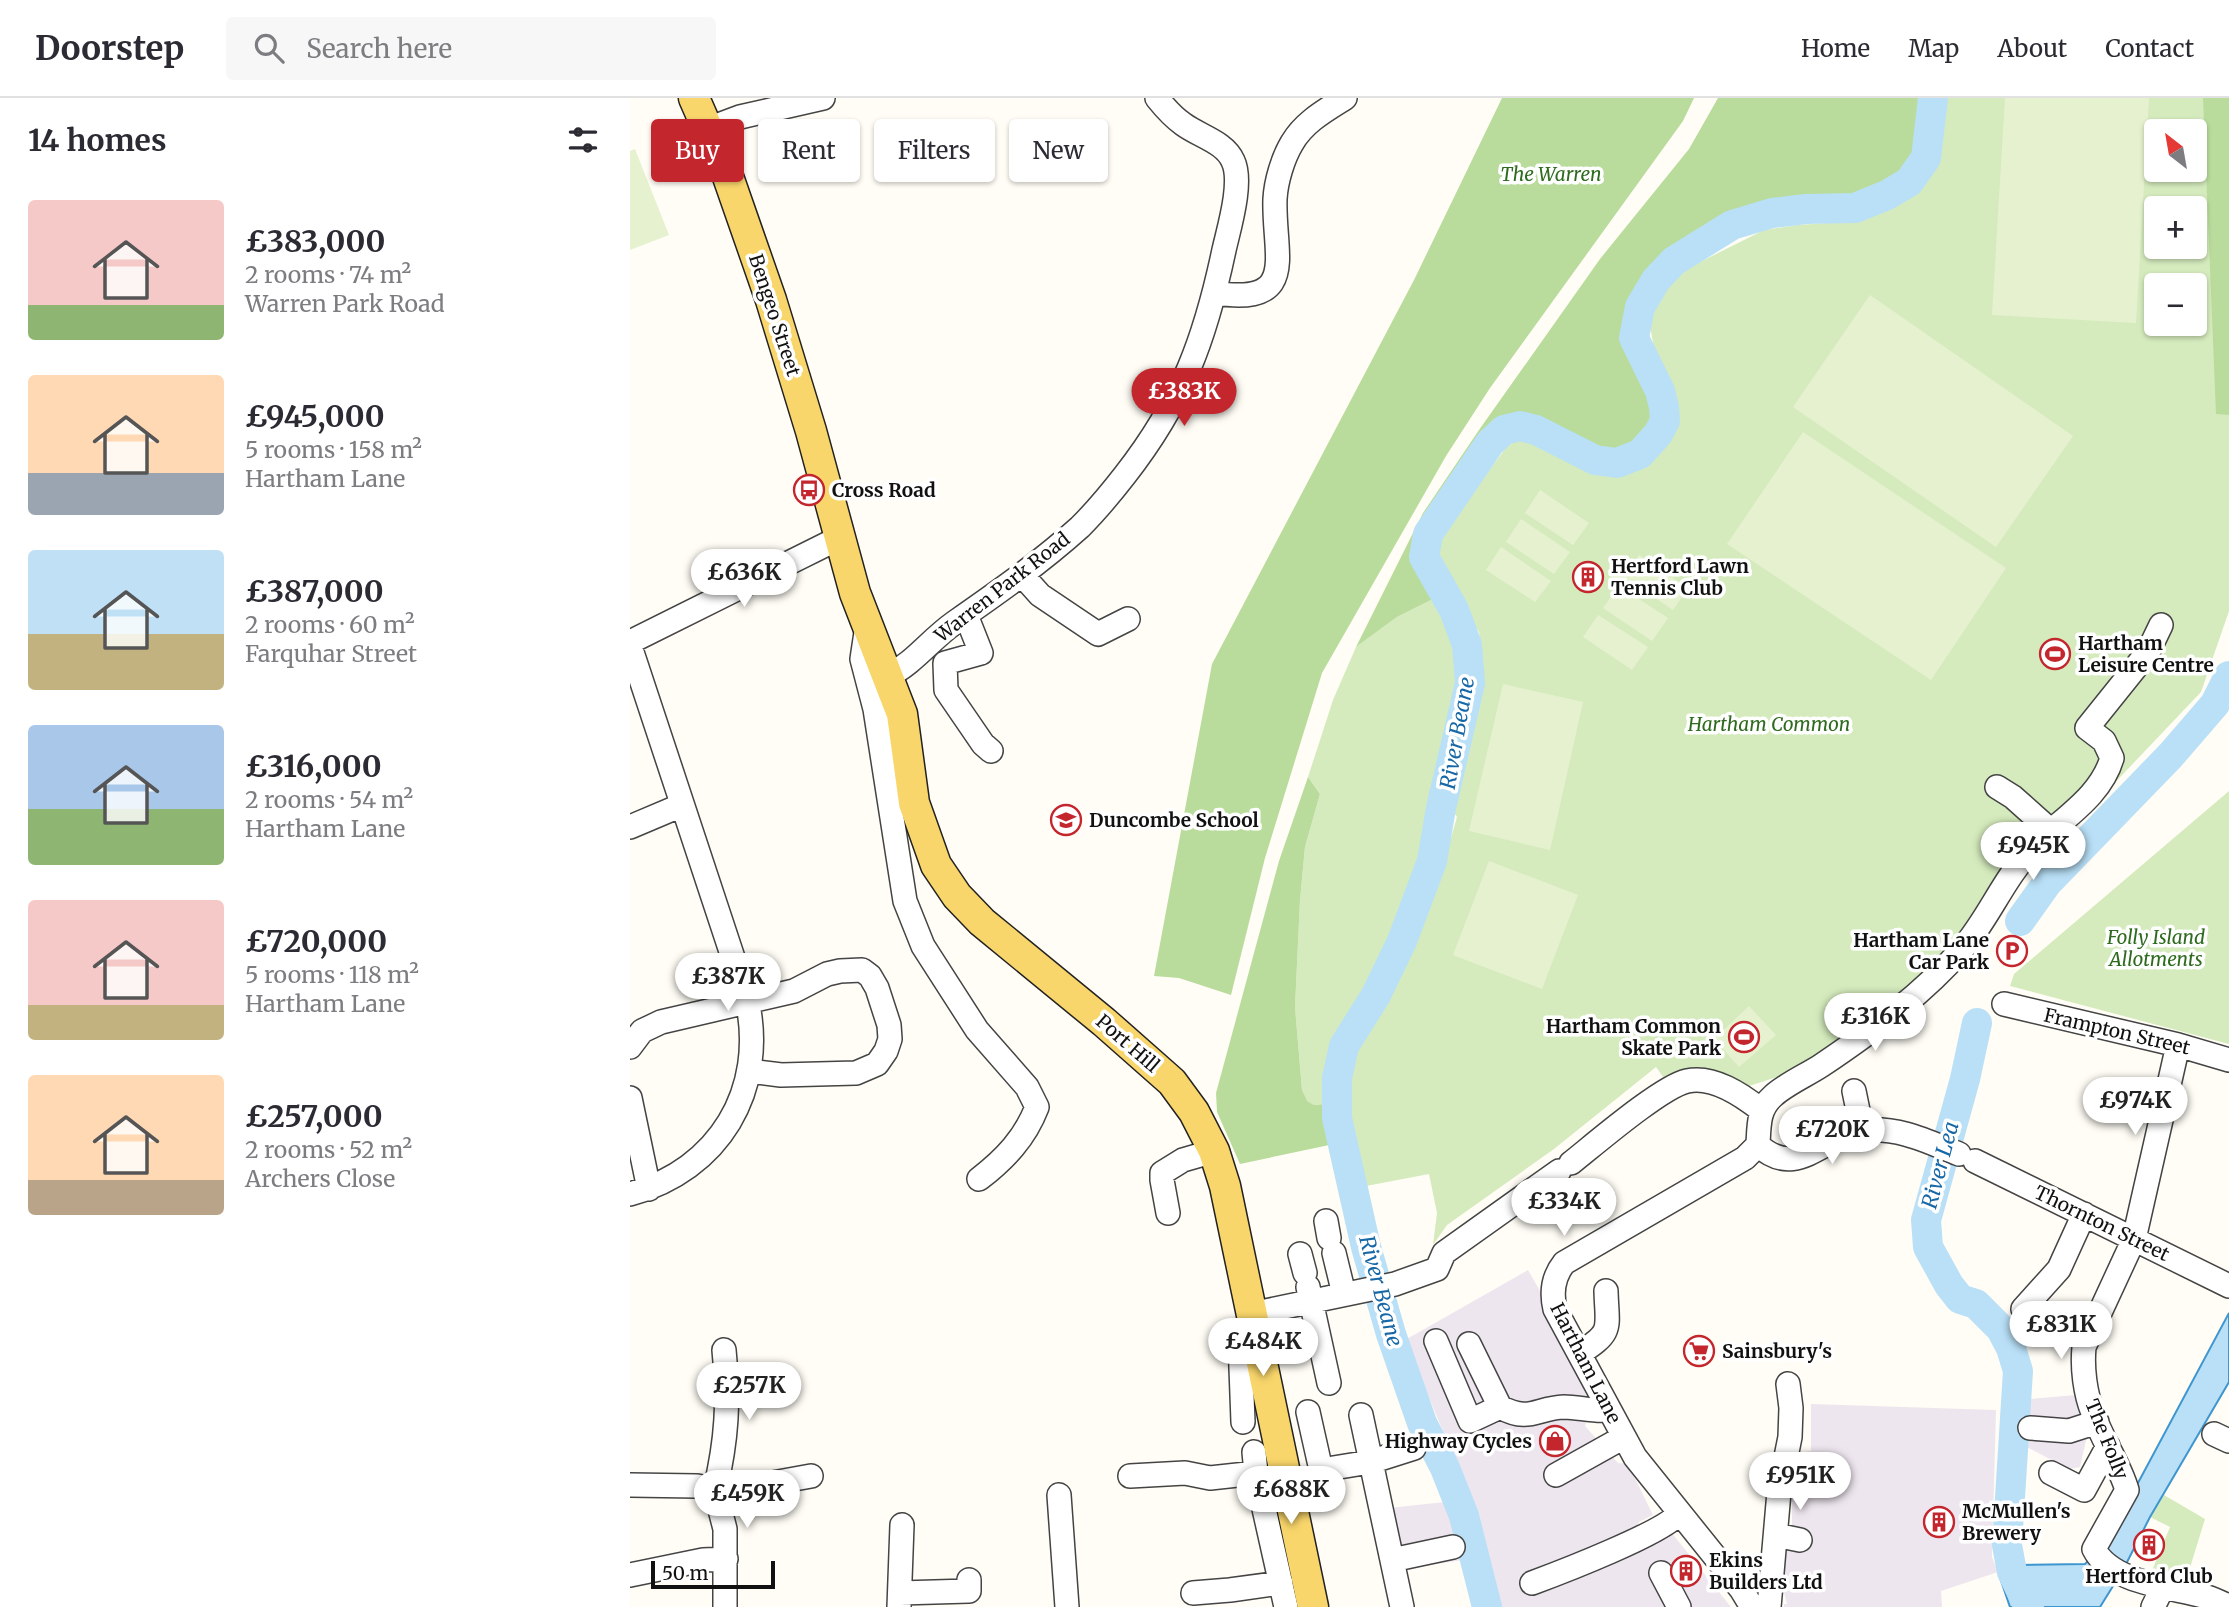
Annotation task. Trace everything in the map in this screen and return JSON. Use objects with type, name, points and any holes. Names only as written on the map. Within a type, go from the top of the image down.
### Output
[{"type":"main road","name":"Bengeo Street","points":[[695,98],[704,119]]},
{"type":"main road","name":"Bengeo Street","points":[[730,182],[771,300],[811,431],[839,538]]},
{"type":"main road","name":"Port Hill","points":[[839,538],[855,593],[902,714],[914,803],[936,865],[957,896],[982,922],[1172,1082],[1194,1112],[1213,1151],[1225,1186],[1252,1320],[1269,1459],[1313,1607]]},
{"type":"street","points":[[735,119],[823,98]]},
{"type":"street","name":"Warren Park Road","points":[[888,676],[902,670],[933,639],[1022,575],[1082,525],[1150,442],[1181,391],[1198,350],[1215,293],[1234,197],[1236,168],[1220,146],[1172,116],[1157,98]]},
{"type":"street","points":[[1215,293],[1252,296],[1269,286],[1277,269],[1279,246],[1275,195],[1285,158],[1298,133],[1310,121],[1345,98]]},
{"type":"street","points":[[630,1098],[639,1192],[678,1175],[714,1143],[726,1127],[745,1090],[750,1071],[753,1035],[747,1000],[630,644],[839,538]]},
{"type":"street","points":[[1022,575],[1040,595],[1098,634],[1128,619]]},
{"type":"street","points":[[966,615],[981,653],[945,663],[946,690],[983,744],[991,751]]},
{"type":"street","points":[[867,624],[862,659],[875,709],[905,901],[923,946],[978,1030],[1027,1087],[1037,1107],[1029,1127],[1001,1162],[979,1179]]},
{"type":"street","points":[[1854,1090],[1862,1130],[1805,1155],[1784,1160],[1768,1154],[1758,1145],[1761,1110],[1773,1096],[1842,1051],[1932,979],[1962,949],[1983,922],[2009,876],[2050,830],[2089,798],[2108,771],[2112,758],[2104,741],[2087,728],[2148,652],[2161,625]]},
{"type":"street","points":[[1997,787],[2013,797],[2050,830]]},
{"type":"street","points":[[630,827],[682,805]]},
{"type":"street","points":[[630,1047],[642,1031],[662,1022],[794,990],[827,974],[840,971],[862,970],[870,976],[877,988],[889,1026],[890,1039],[877,1064],[856,1073],[781,1075],[750,1071]]},
{"type":"street","name":"Frampton Street","points":[[2004,1004],[2178,1045],[2229,1060]]},
{"type":"street","name":"The Folly","points":[[2158,1597],[2125,1576],[2094,1549],[2127,1490],[2123,1474],[2097,1422],[2082,1364],[2084,1347],[2134,1239],[2178,1045]]},
{"type":"street","points":[[1306,1279],[1353,1293],[1395,1284],[1437,1269],[1444,1253],[1663,1093],[1686,1081],[1702,1081],[1738,1093],[1761,1110]]},
{"type":"street","name":"Thornton Street","points":[[1862,1130],[1892,1129],[1967,1157],[2229,1286]]},
{"type":"street","name":"Hartham Lane","points":[[1752,1607],[1741,1589],[1635,1457],[1555,1308],[1552,1297],[1553,1285],[1564,1264],[1745,1158],[1758,1145]]},
{"type":"street","points":[[1168,1213],[1161,1180],[1163,1173],[1183,1160],[1213,1151]]},
{"type":"street","points":[[2023,1308],[2059,1269],[2084,1214]]},
{"type":"street","points":[[1330,1237],[1353,1293]]},
{"type":"street","points":[[1243,1422],[1240,1341],[1252,1320],[1306,1279]]},
{"type":"street","points":[[1306,1279],[1329,1382]]},
{"type":"street","points":[[1580,1353],[1603,1337],[1607,1330],[1606,1292]]},
{"type":"street","points":[[1436,1341],[1470,1421],[1500,1407]]},
{"type":"street","points":[[1469,1344],[1500,1407],[1514,1415],[1564,1407],[1596,1412],[1609,1410]]},
{"type":"street","points":[[719,1364],[728,1407],[718,1499],[726,1557],[725,1607]]},
{"type":"street","points":[[1769,1607],[1779,1492],[1790,1437],[1788,1384]]},
{"type":"street","points":[[1308,1412],[1321,1470],[1370,1462],[1414,1448]]},
{"type":"street","points":[[1361,1415],[1402,1607]]},
{"type":"street","points":[[2030,1428],[2069,1431],[2097,1422]]},
{"type":"street","points":[[1556,1475],[1624,1437]]},
{"type":"street","points":[[2051,1473],[2084,1490],[2108,1447]]},
{"type":"street","points":[[1130,1476],[1185,1473],[1210,1478],[1269,1459]]},
{"type":"street","name":"Port Hill","points":[[1269,1459],[1281,1583],[1286,1607]]},
{"type":"street","points":[[630,1485],[698,1486],[718,1499],[811,1476]]},
{"type":"street","points":[[1059,1495],[1067,1607]]},
{"type":"street","points":[[1532,1583],[1616,1549],[1670,1521],[1679,1513]]},
{"type":"street","points":[[902,1525],[899,1600],[969,1591],[969,1580]]},
{"type":"street","points":[[1776,1535],[1800,1540]]},
{"type":"street","points":[[1392,1560],[1453,1547]]},
{"type":"street","points":[[630,1575],[726,1557]]},
{"type":"street","points":[[1661,1573],[1678,1607]]},
{"type":"street","points":[[1193,1593],[1281,1583]]},
{"type":"street","points":[[2158,1597],[2181,1593],[2203,1595],[2229,1606]]},
{"type":"shaded area","points":[[1528,1270],[1590,1378],[1594,1397],[1585,1426],[1618,1463],[1628,1464],[1653,1515],[1639,1522],[1637,1527],[1659,1517],[1731,1607],[1497,1607],[1467,1489],[1405,1340]]},
{"type":"shaded area","points":[[2076,1395],[2087,1436],[2080,1467],[2069,1469],[2019,1443],[2019,1400]]},
{"type":"shaded area","name":"McMullen's Brewery","points":[[1811,1404],[1996,1410],[1992,1557],[1998,1572],[1941,1591],[1942,1607],[1784,1607],[1784,1604],[1787,1604],[1782,1585],[1785,1546],[1792,1527],[1792,1490],[1804,1489],[1804,1452],[1811,1451]]},
{"type":"shaded area","points":[[1454,1501],[1469,1559],[1404,1569],[1389,1508]]},
{"type":"green space","name":"The Warren","points":[[1502,98],[1694,98],[1683,121],[1490,388],[1446,456],[1322,673],[1265,858],[1231,995],[1179,978],[1154,976],[1212,664],[1414,280]]},
{"type":"green space","points":[[1718,98],[1927,98],[1924,147],[1912,170],[1879,196],[1854,203],[1787,200],[1743,211],[1657,260],[1635,289],[1625,325],[1632,359],[1652,401],[1652,421],[1644,437],[1630,450],[1596,451],[1532,418],[1500,422],[1487,435],[1417,546],[1418,575],[1433,599],[1397,617],[1356,647],[1423,513],[1600,259],[1689,149]]},
{"type":"green space","name":"Hartham Common","points":[[1945,98],[2229,98],[2229,611],[2201,692],[1861,1050],[1743,1088],[1666,1081],[1656,1067],[1554,1149],[1447,1225],[1433,1245],[1437,1213],[1429,1174],[1366,1186],[1348,1106],[1349,1083],[1364,1033],[1389,995],[1438,883],[1457,817],[1451,808],[1482,682],[1479,632],[1449,583],[1437,570],[1433,553],[1505,449],[1520,436],[1528,433],[1534,435],[1594,472],[1622,472],[1643,462],[1666,445],[1679,414],[1674,392],[1657,365],[1650,326],[1659,294],[1688,268],[1764,230],[1860,221],[1885,209],[1933,167]]},
{"type":"green space","points":[[2005,98],[2149,98],[2148,119],[2144,119],[2144,182],[2136,323],[1992,315]]},
{"type":"green space","points":[[2203,98],[2229,98],[2229,415],[2216,414],[2206,182],[2207,119],[2204,119]]},
{"type":"green space","points":[[635,149],[669,235],[630,250],[630,151]]},
{"type":"green space","points":[[1870,295],[2073,436],[1996,547],[1793,407]]},
{"type":"green space","points":[[1803,432],[2006,568],[1931,680],[1727,544]]},
{"type":"green space","points":[[1540,490],[1589,523],[1573,545],[1525,513]]},
{"type":"green space","points":[[1521,519],[1570,552],[1554,574],[1506,542]]},
{"type":"green space","points":[[1501,547],[1551,581],[1535,602],[1486,570]]},
{"type":"green space","points":[[1639,555],[1688,588],[1673,610],[1624,577]]},
{"type":"green space","points":[[1619,586],[1668,618],[1652,641],[1603,608]]},
{"type":"green space","points":[[1433,599],[1453,640],[1458,678],[1456,698],[1443,745],[1424,841],[1407,900],[1383,960],[1333,1050],[1325,1083],[1325,1104],[1314,1105],[1306,1101],[1302,1090],[1295,1007],[1305,847],[1320,794],[1308,777],[1333,700],[1356,647],[1397,617]]},
{"type":"green space","points":[[1598,615],[1648,647],[1632,670],[1583,637]]},
{"type":"green space","points":[[1503,684],[1583,702],[1550,850],[1469,831]]},
{"type":"green space","points":[[1308,777],[1320,794],[1305,847],[1295,1007],[1302,1090],[1307,1101],[1314,1105],[1325,1104],[1334,1144],[1240,1164],[1217,1112],[1216,1093],[1279,861]]},
{"type":"green space","name":"Folly Island Allotments","points":[[2229,791],[2229,1044],[2010,986],[2014,974]]},
{"type":"green space","points":[[1489,861],[1578,895],[1542,989],[1453,955]]},
{"type":"green space","name":"Hartham Common Skate Park","points":[[1749,1006],[1776,1035],[1739,1067],[1714,1039]]},
{"type":"green space","points":[[2164,1495],[2205,1519],[2184,1587],[2149,1578],[2170,1527],[2150,1517]]},
{"type":"water","points":[[2229,1313],[2229,1382],[2100,1607],[2010,1607],[1999,1575],[2000,1567],[2085,1564],[2092,1557],[2131,1496]]},
{"type":"waterway","name":"River Beane","points":[[1487,1607],[1464,1516],[1445,1468],[1422,1423],[1391,1334],[1366,1247],[1337,1118],[1337,1078],[1344,1046],[1376,995],[1402,941],[1432,861],[1441,808],[1470,683],[1467,645],[1454,610],[1424,557],[1428,534],[1490,443],[1504,430],[1520,426],[1536,430],[1595,460],[1617,463],[1640,454],[1658,434],[1665,421],[1660,391],[1634,338],[1640,307],[1656,280],[1674,261],[1732,225],[1772,213],[1855,208],[1887,195],[1909,182],[1926,158],[1933,98]]},
{"type":"waterway","name":"River Lea","points":[[2020,921],[2047,883],[2171,755],[2215,704],[2229,676]]},
{"type":"waterway","name":"River Lea","points":[[1977,1023],[1965,1079],[1926,1220],[1928,1247],[1960,1299],[1976,1304],[2001,1329],[2011,1348],[2018,1371],[2007,1545],[2012,1572],[2029,1607]]},
{"type":"place","name":"Cross Road","points":[[809,490]]},
{"type":"place","name":"Hertford Lawn Tennis Club","points":[[1588,577]]},
{"type":"place","name":"Hartham Leisure Centre","points":[[2055,654]]},
{"type":"place","name":"Duncombe School","points":[[1066,820]]},
{"type":"place","name":"Hartham Lane Car Park","points":[[2012,951]]},
{"type":"place","name":"Hartham Common Skate Park","points":[[1744,1037]]},
{"type":"place","name":"Sainsbury's","points":[[1699,1351]]},
{"type":"place","name":"Highway Cycles","points":[[1555,1441]]},
{"type":"place","name":"McMullen's Brewery","points":[[1939,1522]]},
{"type":"place","name":"Hertford Club","points":[[2149,1545]]},
{"type":"place","name":"Ekins Builders Ltd","points":[[1686,1571]]}]
